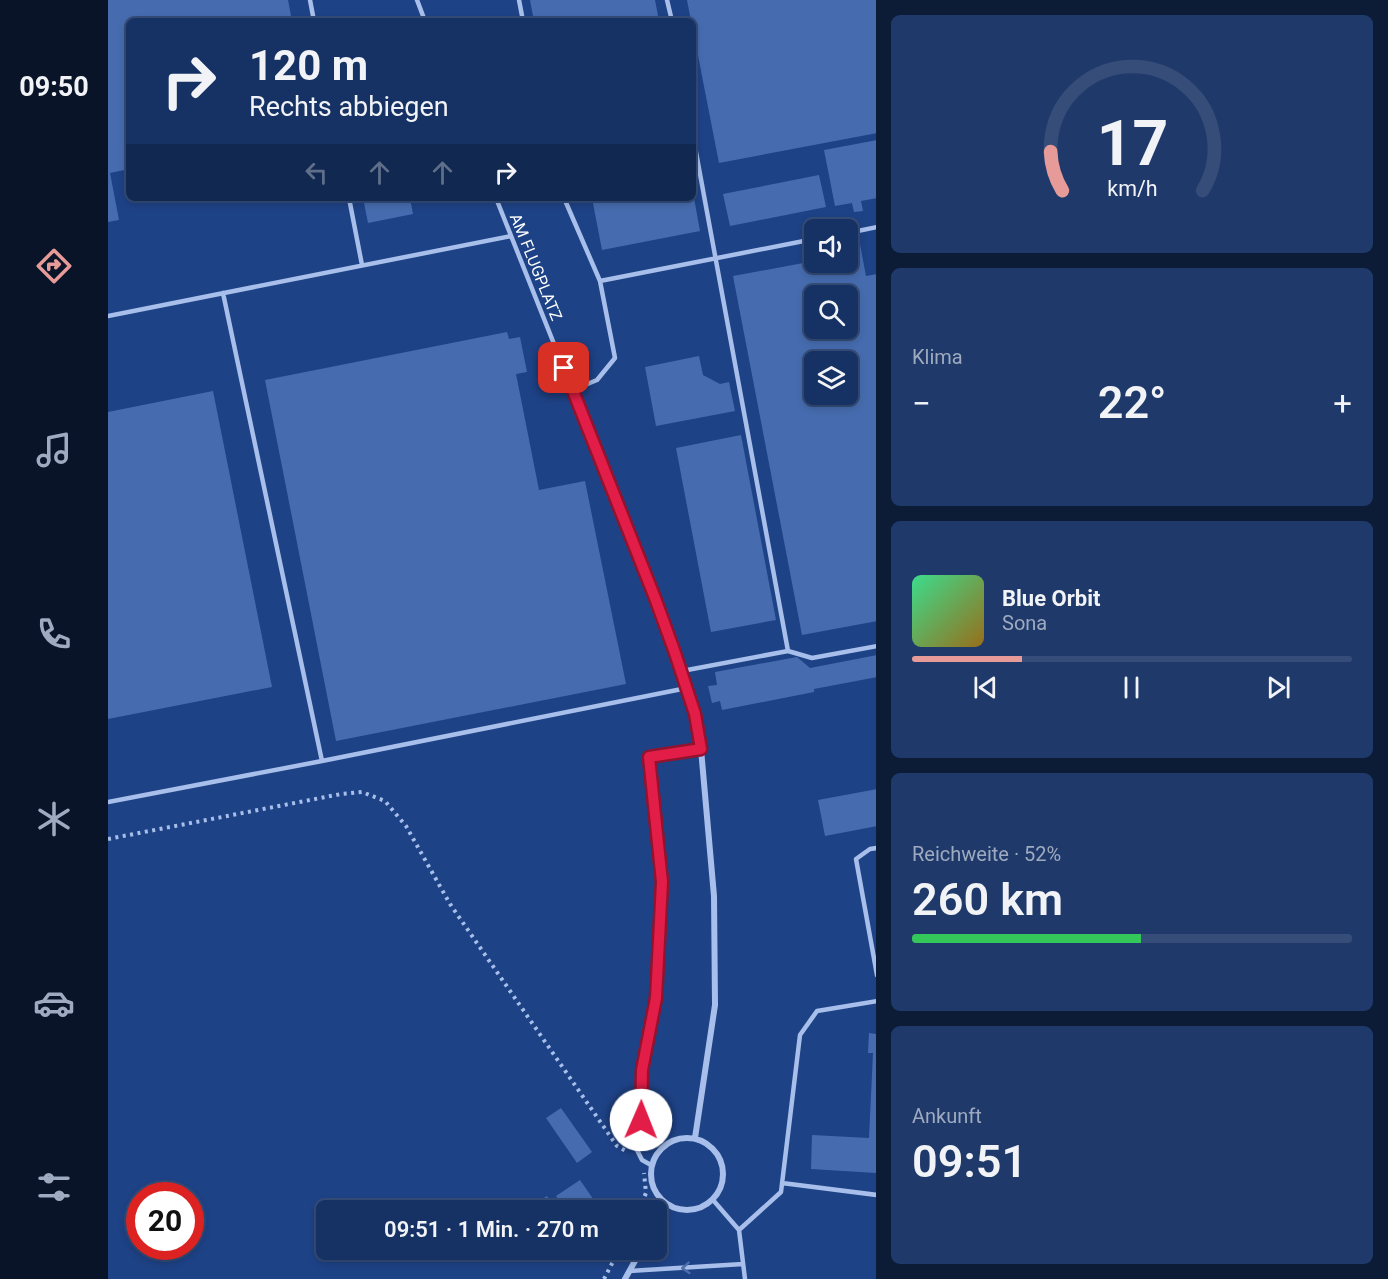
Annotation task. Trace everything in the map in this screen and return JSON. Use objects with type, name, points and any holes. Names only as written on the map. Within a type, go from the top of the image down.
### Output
[{"type":"street","points":[[695,714],[701,749],[714,896],[715,1005],[695,1138]]},
{"type":"street","points":[[661,1200],[652,1187],[650,1176],[655,1155],[663,1146],[683,1138],[695,1138],[713,1149],[723,1169],[723,1181],[713,1200],[703,1207],[690,1211],[678,1210],[667,1205]]},
{"type":"street","points":[[625,1279],[635,1260]]},
{"type":"lane","points":[[310,0],[313,18]]},
{"type":"lane","points":[[417,0],[424,18]]},
{"type":"lane","points":[[519,0],[522,18]]},
{"type":"lane","points":[[667,0],[671,18]]},
{"type":"lane","points":[[696,151],[788,651]]},
{"type":"lane","points":[[350,201],[362,266]]},
{"type":"lane","name":"AM FLUGPLATZ","points":[[497,201],[655,598],[695,714]]},
{"type":"lane","points":[[565,201],[600,281],[615,358],[597,380],[573,390]]},
{"type":"lane","points":[[858,231],[876,227]]},
{"type":"lane","points":[[108,316],[511,236]]},
{"type":"lane","points":[[600,281],[804,241]]},
{"type":"lane","points":[[223,293],[322,761]]},
{"type":"lane","points":[[682,672],[788,651],[812,658],[876,646]]},
{"type":"lane","points":[[108,802],[687,688]]},
{"type":"lane","points":[[651,1165],[642,1160],[636,1148],[641,1120],[642,1070],[656,998],[662,882],[649,757],[701,749]]},
{"type":"lane","points":[[876,848],[870,849],[856,860],[876,975]]},
{"type":"lane","points":[[739,1230],[781,1192],[800,1035],[817,1011],[876,1001]]},
{"type":"lane","points":[[782,1183],[876,1195]]},
{"type":"lane","points":[[713,1200],[739,1230],[745,1279]]},
{"type":"lane","points":[[629,1271],[743,1264]]},
{"type":"path","points":[[108,839],[342,794],[362,792],[385,801],[406,826],[450,904],[617,1146],[642,1160],[646,1193],[643,1200]]},
{"type":"path","points":[[604,1279],[614,1260]]},
{"type":"building","points":[[108,0],[288,0],[291,18],[126,18],[126,170],[110,173],[119,220],[108,222]]},
{"type":"building","points":[[530,0],[655,0],[658,18],[533,18]]},
{"type":"building","points":[[687,0],[876,0],[876,133],[719,163],[696,45],[696,18],[690,18]]},
{"type":"building","points":[[876,140],[876,198],[861,201],[863,211],[854,212],[852,203],[835,206],[824,150]]},
{"type":"building","points":[[819,175],[826,207],[730,226],[723,194]]},
{"type":"building","points":[[364,201],[411,201],[413,214],[368,223]]},
{"type":"building","points":[[593,201],[695,201],[700,231],[602,250]]},
{"type":"building","points":[[859,239],[866,276],[876,274],[876,621],[802,635],[733,276],[804,263],[804,273],[858,273]]},
{"type":"building","points":[[507,332],[509,339],[520,337],[527,372],[516,374],[539,490],[585,481],[626,684],[336,741],[265,380]]},
{"type":"building","points":[[699,356],[703,375],[720,384],[729,382],[735,411],[656,426],[645,367]]},
{"type":"building","points":[[213,391],[272,687],[108,719],[108,412]]},
{"type":"building","points":[[741,435],[776,620],[711,632],[676,448]]},
{"type":"building","points":[[876,655],[876,677],[722,710],[720,701],[712,703],[708,686],[717,685],[715,672],[797,657],[810,668]]},
{"type":"building","points":[[876,789],[876,826],[825,836],[818,800]]},
{"type":"building","points":[[869,1033],[876,1034],[876,1173],[811,1169],[812,1135],[869,1138],[873,1053],[868,1053]]},
{"type":"building","points":[[561,1108],[592,1152],[577,1163],[546,1118]]},
{"type":"building","points":[[580,1180],[594,1200],[559,1200],[556,1196]]},
{"type":"route","points":[[564,368],[682,672],[695,714],[701,749],[649,757],[662,882],[656,998],[642,1070],[641,1120]]}]
